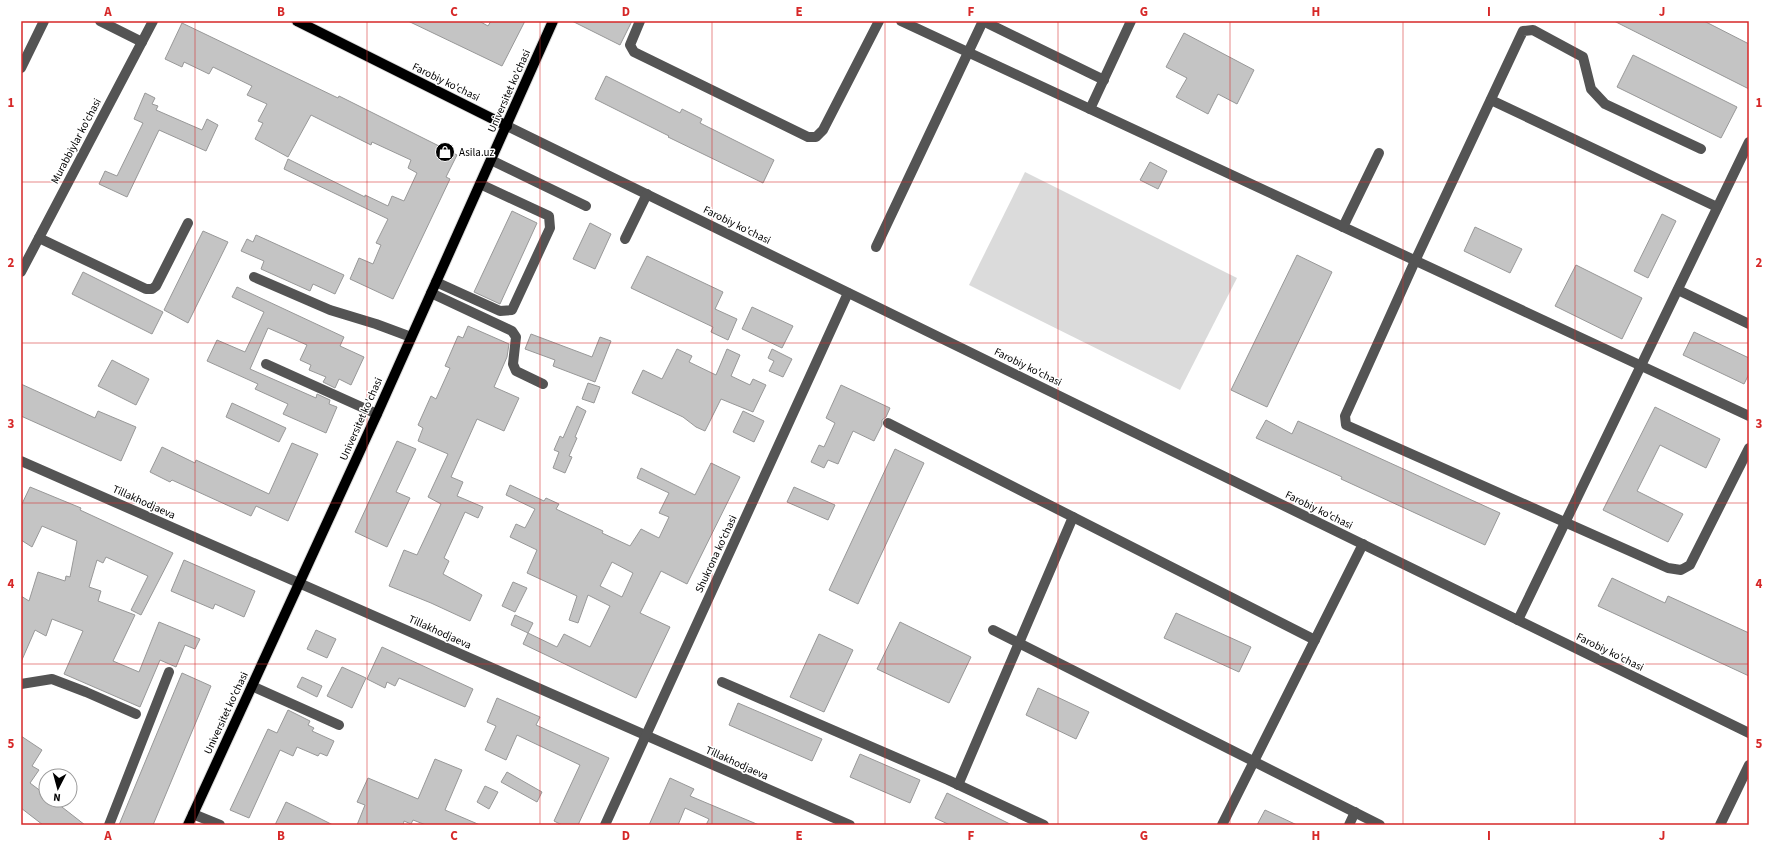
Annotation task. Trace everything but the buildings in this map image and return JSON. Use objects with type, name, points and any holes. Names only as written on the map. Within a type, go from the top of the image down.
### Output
[{"type":"main road","name":"Farobiy ko'chasi","points":[[297,21],[507,126]]},
{"type":"main road","name":"Universitet ko'chasi","points":[[188,825],[377,414],[553,21]]},
{"type":"street","points":[[21,68],[44,21]]},
{"type":"street","points":[[100,21],[142,42]]},
{"type":"street","name":"Murabbiylar ko'chasi","points":[[21,272],[153,21]]},
{"type":"street","points":[[640,21],[630,45],[634,52],[808,137],[816,137],[823,130],[879,21]]},
{"type":"street","points":[[901,21],[1749,416]]},
{"type":"street","points":[[876,246],[983,21],[1104,80]]},
{"type":"street","points":[[1090,109],[1131,21]]},
{"type":"street","points":[[1701,150],[1605,104],[1591,89],[1583,57],[1533,30],[1523,31],[1415,260],[1345,416],[1346,425],[1566,521],[1668,568],[1681,570],[1690,565],[1749,448]]},
{"type":"street","points":[[1491,100],[1716,207]]},
{"type":"street","name":"Farobiy ko'chasi","points":[[507,126],[1749,733]]},
{"type":"street","points":[[1518,620],[1642,366],[1716,207],[1749,142]]},
{"type":"street","points":[[1342,227],[1380,153]]},
{"type":"street","points":[[491,160],[586,206]]},
{"type":"street","points":[[436,282],[500,311],[512,310],[550,228],[549,216],[480,184]]},
{"type":"street","points":[[625,239],[647,194]]},
{"type":"street","points":[[39,238],[146,289],[152,289],[156,286],[188,223]]},
{"type":"street","points":[[254,277],[330,310],[376,324],[411,337]]},
{"type":"street","points":[[1678,290],[1749,324]]},
{"type":"street","points":[[431,293],[512,331],[516,337],[513,364],[516,371],[543,384]]},
{"type":"street","name":"Shukrona koʻchasi","points":[[605,825],[848,293]]},
{"type":"street","points":[[266,364],[377,414]]},
{"type":"street","points":[[888,423],[1315,640]]},
{"type":"street","name":"Tillakhodjaeva","points":[[21,461],[850,825]]},
{"type":"street","points":[[958,785],[1073,517]]},
{"type":"street","points":[[1222,825],[1363,544]]},
{"type":"street","points":[[993,630],[1020,642],[1380,825]]},
{"type":"street","points":[[109,825],[169,672]]},
{"type":"street","points":[[21,684],[52,679],[136,714]]},
{"type":"street","points":[[722,682],[958,785],[1044,825]]},
{"type":"street","points":[[252,686],[339,725]]},
{"type":"street","points":[[1720,825],[1749,765]]},
{"type":"street","points":[[1349,825],[1355,812]]},
{"type":"street","points":[[193,814],[220,825]]},
{"type":"shaded area","points":[[1025,172],[1237,278],[1180,390],[969,285]]},
{"type":"place","name":"Asila.uz","points":[[445,152]]}]
